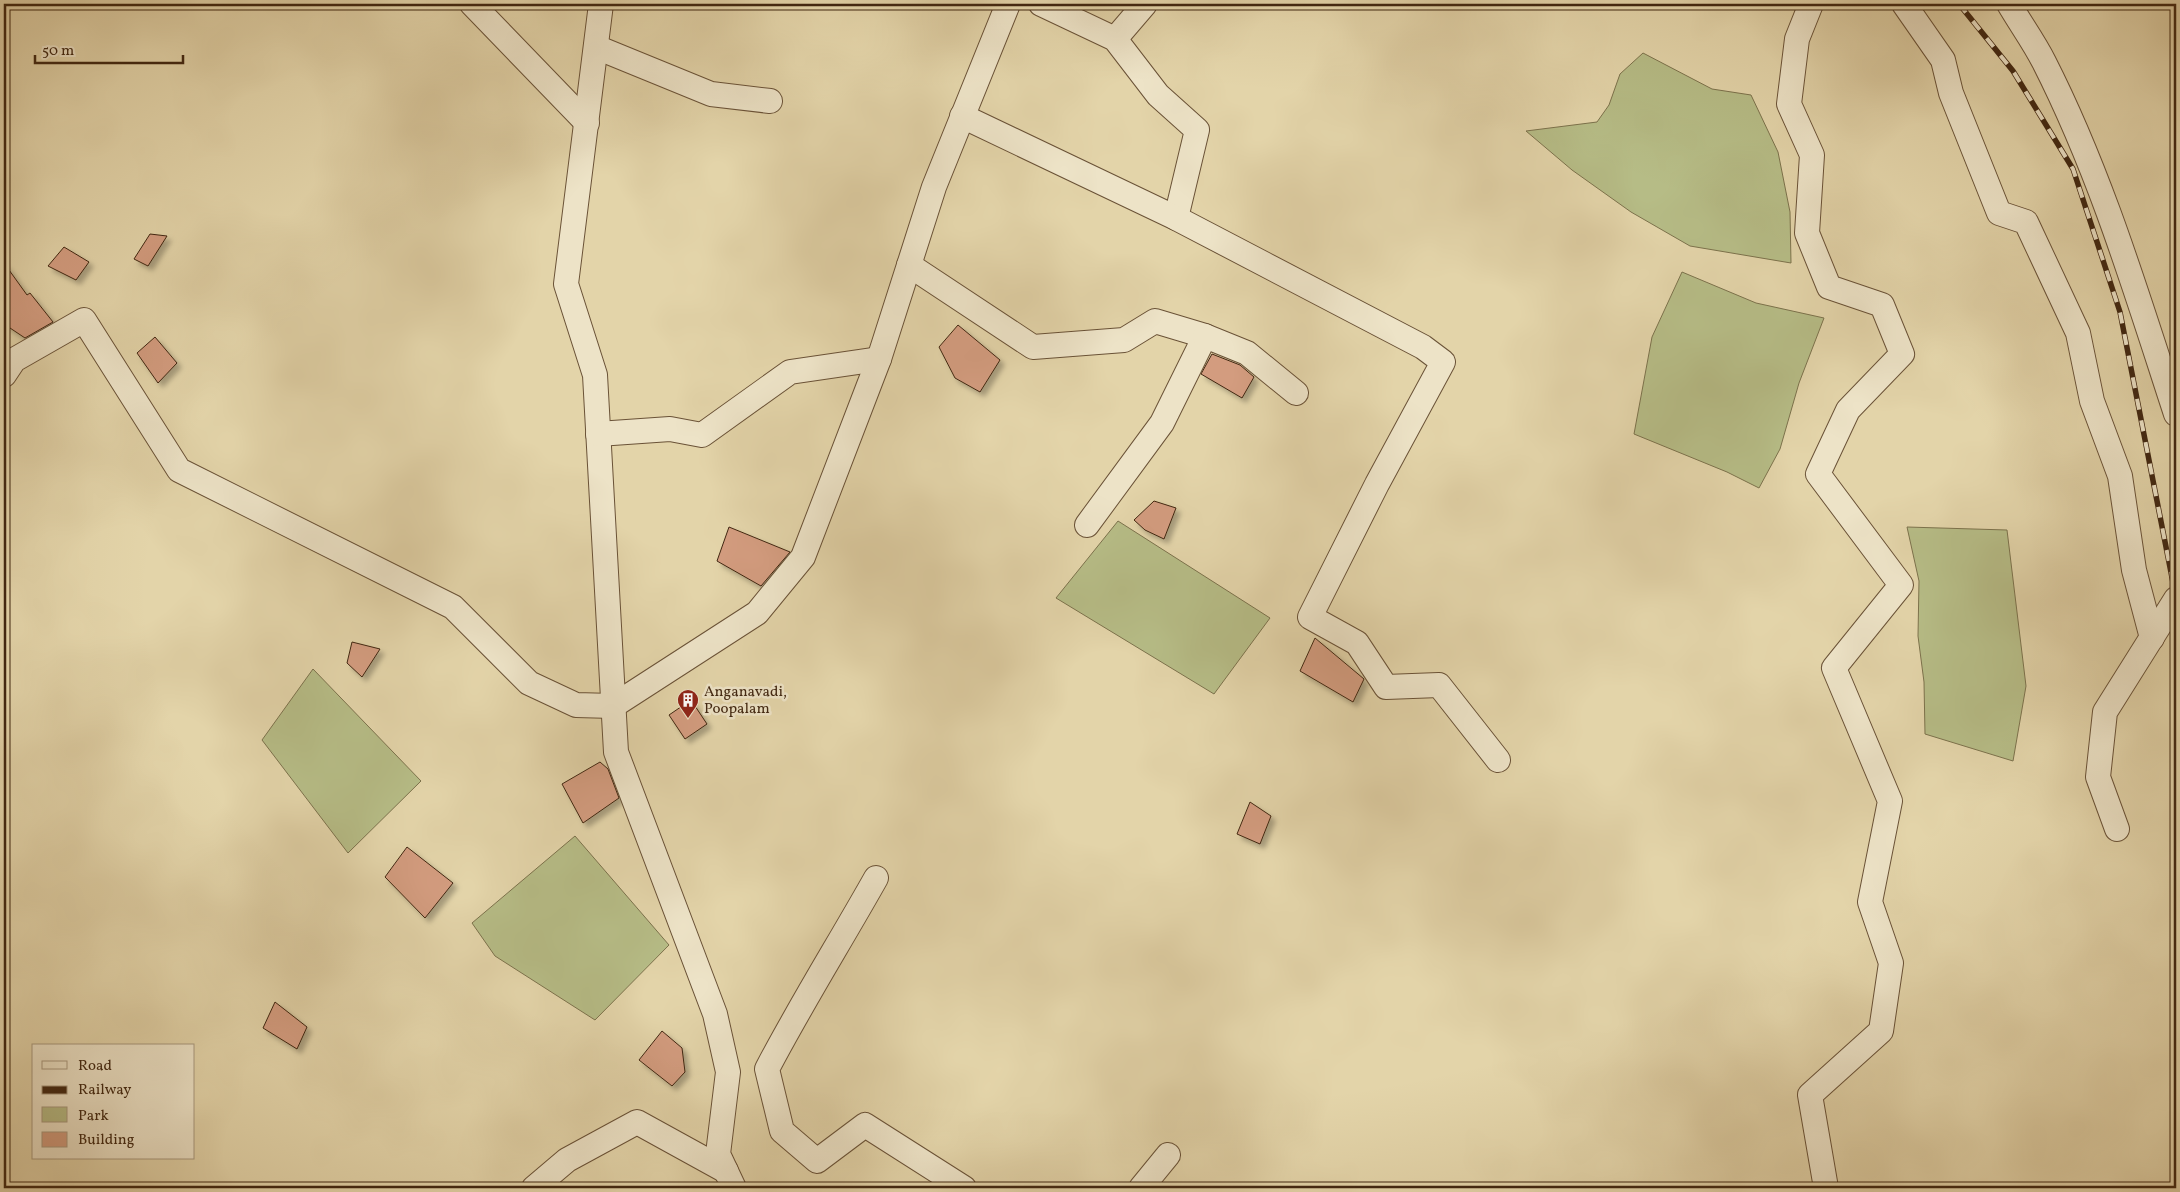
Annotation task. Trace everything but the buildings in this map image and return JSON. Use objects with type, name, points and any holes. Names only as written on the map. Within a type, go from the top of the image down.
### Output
[{"type":"street","points":[[472,4],[586,123]]},
{"type":"street","points":[[602,4],[566,284],[595,374],[616,752],[715,1014],[728,1072],[718,1154],[730,1179]]},
{"type":"street","points":[[4,375],[14,360],[84,320],[179,470],[454,607],[529,683],[576,705],[613,706],[757,613],[803,557],[879,359],[934,187],[1008,4]]},
{"type":"street","points":[[1041,4],[1115,39],[1158,95],[1197,130],[1176,218]]},
{"type":"street","points":[[1115,39],[1145,4]]},
{"type":"street","points":[[1810,4],[1797,39],[1789,104],[1812,155],[1807,233],[1829,287],[1882,305],[1902,354],[1848,410],[1818,474],[1901,585],[1834,668],[1890,800],[1870,902],[1891,962],[1881,1032],[1810,1095],[1826,1188]]},
{"type":"street","points":[[1904,4],[1943,60],[1951,94],[2000,213],[2026,222],[2078,333],[2092,400],[2120,476],[2134,570],[2152,638]]},
{"type":"street","points":[[2009,4],[2043,61],[2080,141],[2118,238],[2176,414]]},
{"type":"street","points":[[596,47],[711,94],[770,101]]},
{"type":"street","points":[[962,116],[1176,218],[1423,347],[1443,362],[1377,484],[1310,617],[1357,643],[1386,687],[1439,685],[1498,760]]},
{"type":"street","points":[[909,266],[1033,347],[1124,340],[1155,322],[1205,336],[1247,353],[1296,393]]},
{"type":"street","points":[[1087,525],[1162,422],[1205,336]]},
{"type":"street","points":[[598,434],[670,429],[702,435],[790,372],[879,359]]},
{"type":"street","points":[[2117,829],[2098,777],[2105,712],[2176,599]]},
{"type":"street","points":[[876,878],[795,1016],[767,1069],[782,1132],[817,1161],[865,1124],[964,1188]]},
{"type":"street","points":[[534,1188],[568,1160],[637,1122],[730,1179]]},
{"type":"street","points":[[1141,1188],[1168,1154]]},
{"type":"green space","points":[[1643,53],[1712,89],[1751,95],[1778,152],[1790,212],[1791,263],[1690,246],[1631,212],[1572,170],[1526,131],[1597,122],[1609,105],[1620,74]]},
{"type":"green space","points":[[1682,272],[1756,303],[1824,318],[1799,383],[1780,449],[1759,488],[1727,472],[1634,434],[1652,337]]},
{"type":"green space","points":[[1118,521],[1270,618],[1214,694],[1056,598]]},
{"type":"green space","points":[[1907,527],[2007,530],[2026,686],[2013,761],[1925,734],[1924,682],[1918,636],[1919,581]]},
{"type":"green space","points":[[313,669],[421,781],[348,853],[262,740]]},
{"type":"green space","points":[[575,836],[669,945],[595,1020],[495,956],[472,923]]},
{"type":"railway","points":[[1959,4],[2013,71],[2073,169],[2120,312],[2176,598]]},
{"type":"place","name":"Anganavadi, Poopalam","points":[[688,719]]}]
